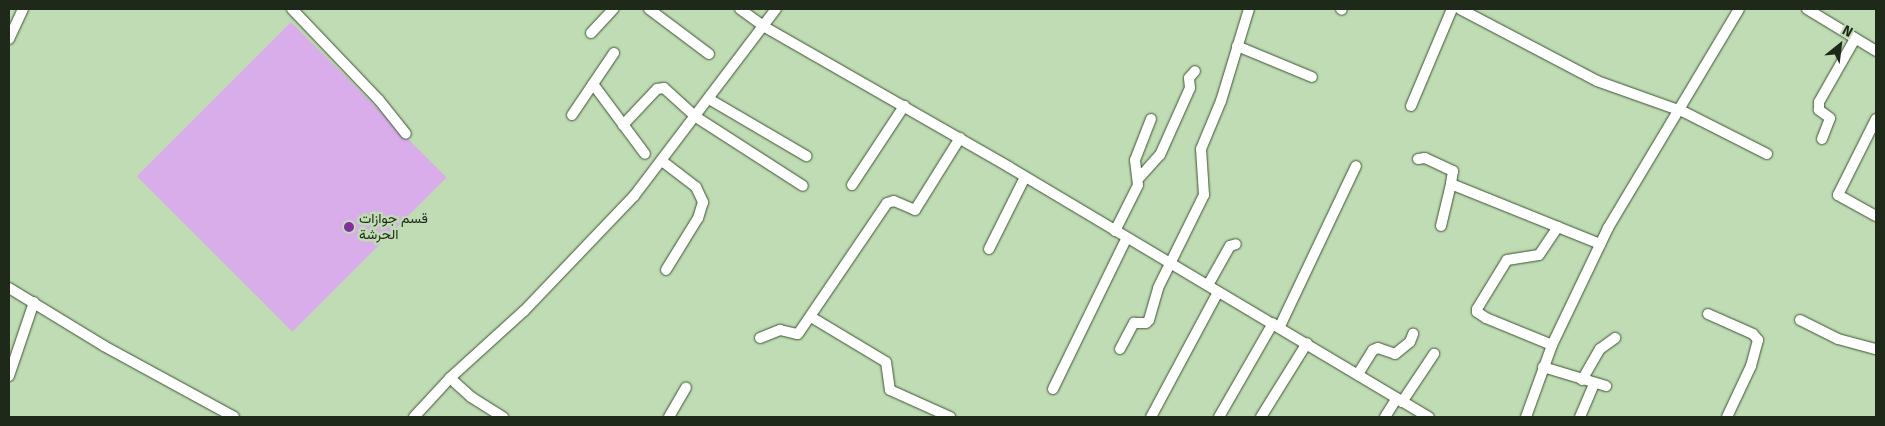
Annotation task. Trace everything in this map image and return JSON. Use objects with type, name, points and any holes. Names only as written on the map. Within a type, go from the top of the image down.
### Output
[{"type":"street","points":[[9,39],[23,9]]},
{"type":"street","points":[[292,9],[380,100],[406,134]]},
{"type":"street","points":[[591,33],[613,9]]},
{"type":"street","points":[[649,9],[709,54]]},
{"type":"street","points":[[740,9],[763,26],[960,138],[1126,239],[1277,325],[1429,417]]},
{"type":"street","points":[[414,417],[450,378],[574,260],[662,161],[776,9]]},
{"type":"street","points":[[1120,349],[1134,323],[1146,324],[1149,320],[1170,264],[1204,193],[1200,154],[1249,9]]},
{"type":"street","points":[[1412,106],[1452,9]]},
{"type":"street","points":[[1460,9],[1597,81],[1677,112],[1687,114],[1767,154]]},
{"type":"street","points":[[1526,417],[1552,345],[1600,244],[1739,9]]},
{"type":"street","points":[[1807,9],[1876,51]]},
{"type":"street","points":[[1822,139],[1830,118],[1819,110],[1818,102],[1854,39]]},
{"type":"street","points":[[1237,46],[1312,77]]},
{"type":"street","points":[[572,115],[614,53]]},
{"type":"street","points":[[1115,231],[1139,178],[1160,155],[1190,88],[1189,78],[1195,71]]},
{"type":"street","points":[[593,84],[645,154]]},
{"type":"street","points":[[623,125],[661,87],[671,92],[696,116],[802,186]]},
{"type":"street","points":[[709,99],[806,156]]},
{"type":"street","points":[[852,185],[904,106]]},
{"type":"street","points":[[1139,178],[1135,160],[1151,119]]},
{"type":"street","points":[[1876,119],[1838,195],[1876,216]]},
{"type":"street","points":[[760,338],[780,330],[798,334],[887,203],[894,202],[915,210],[960,138]]},
{"type":"street","points":[[1418,159],[1426,158],[1453,171],[1441,226]]},
{"type":"street","points":[[662,161],[696,187],[703,202],[698,218],[666,270]]},
{"type":"street","points":[[1219,417],[1277,325],[1356,166]]},
{"type":"street","points":[[989,249],[1025,177]]},
{"type":"street","points":[[1451,184],[1600,244]]},
{"type":"street","points":[[1552,345],[1486,318],[1477,312],[1477,308],[1507,260],[1539,255],[1558,227]]},
{"type":"street","points":[[1053,389],[1126,239]]},
{"type":"street","points":[[1208,286],[1230,246],[1236,244]]},
{"type":"street","points":[[9,288],[104,346],[234,417]]},
{"type":"street","points":[[1151,417],[1218,292]]},
{"type":"street","points":[[9,376],[34,302]]},
{"type":"street","points":[[1708,314],[1753,334],[1758,340],[1751,366],[1727,417]]},
{"type":"street","points":[[811,317],[886,362],[890,390],[950,417]]},
{"type":"street","points":[[1800,320],[1838,339],[1876,349]]},
{"type":"street","points":[[1358,374],[1373,350],[1378,348],[1395,354],[1410,342],[1414,334]]},
{"type":"street","points":[[1582,380],[1600,349],[1615,338]]},
{"type":"street","points":[[1261,417],[1306,343]]},
{"type":"street","points":[[1385,417],[1434,354]]},
{"type":"street","points":[[1543,367],[1594,384],[1606,386]]},
{"type":"street","points":[[450,378],[471,397],[503,417]]},
{"type":"street","points":[[1580,417],[1594,384]]},
{"type":"street","points":[[669,417],[686,388]]},
{"type":"shaded area","points":[[291,22],[447,178],[292,332],[137,176]]},
{"type":"place","name":"قسم جوازات الحرشة","points":[[349,227]]}]
